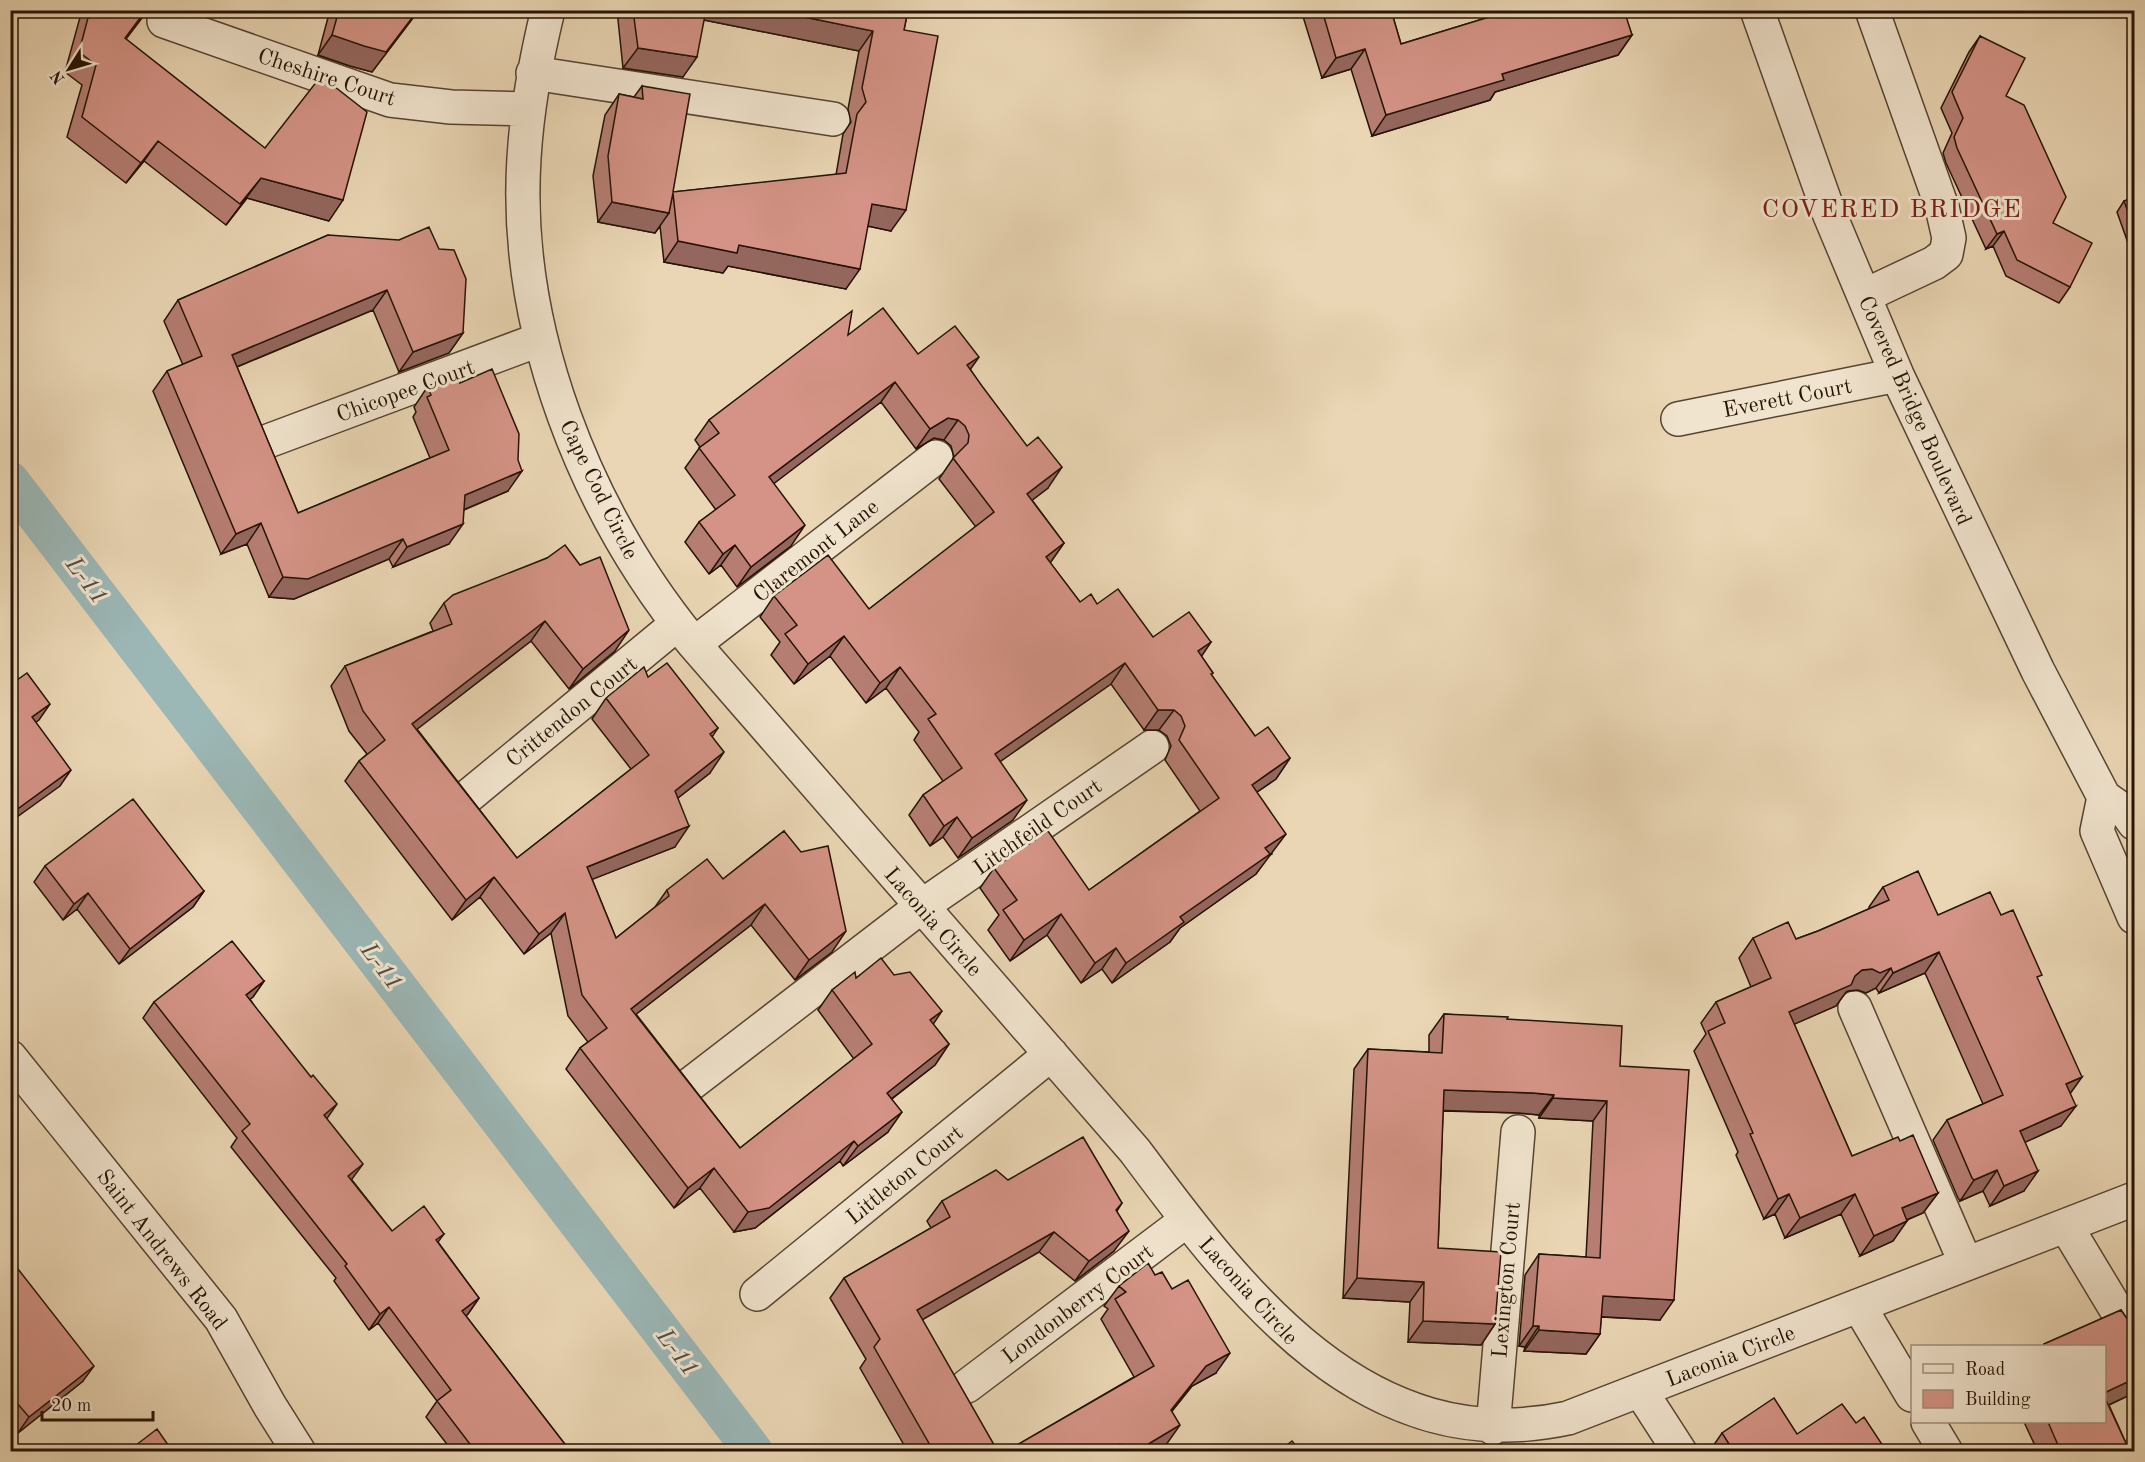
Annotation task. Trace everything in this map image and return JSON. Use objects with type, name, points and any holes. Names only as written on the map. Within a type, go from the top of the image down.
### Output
[{"type":"street","name":"Cape Cod Circle","points":[[548,10],[533,73],[524,159],[524,216],[533,302],[541,339],[571,437],[608,515],[641,571],[686,634],[802,772]]},
{"type":"street","points":[[1864,296],[1934,264],[1946,254],[1949,238],[1942,207],[1872,10]]},
{"type":"street","name":"Covered Bridge Boulevard","points":[[1758,11],[1829,213],[1897,375],[2038,671],[2104,797],[2127,813],[2134,823]]},
{"type":"street","name":"Cheshire Court","points":[[164,21],[390,100],[451,107],[530,109]]},
{"type":"street","points":[[533,73],[833,119]]},
{"type":"street","name":"Chicopee Court","points":[[268,441],[541,339]]},
{"type":"street","name":"Everett Court","points":[[1678,419],[1897,375]]},
{"type":"street","name":"Claremont Lane","points":[[686,634],[936,457]]},
{"type":"street","name":"Crittendon Court","points":[[466,798],[686,634]]},
{"type":"street","name":"Litchfeild Court","points":[[922,906],[1152,747]]},
{"type":"street","name":"Laconia Circle","points":[[802,772],[1135,1151],[1187,1220],[1262,1311],[1305,1351],[1353,1385],[1407,1412],[1472,1435],[1551,1423],[2134,1199]]},
{"type":"street","points":[[2104,797],[2097,831],[2134,917]]},
{"type":"street","points":[[688,1086],[922,906]]},
{"type":"street","points":[[1855,1008],[1966,1264]]},
{"type":"street","name":"Littleton Court","points":[[757,1294],[1051,1054]]},
{"type":"street","name":"Saint Andrews Road","points":[[10,1057],[221,1319],[299,1452]]},
{"type":"street","name":"Lexington Court","points":[[1472,1435],[1518,1132]]},
{"type":"street","name":"Londonberry Court","points":[[967,1386],[1187,1220]]},
{"type":"street","points":[[2066,1226],[2134,1340]]},
{"type":"street","points":[[1859,1306],[1911,1393]]},
{"type":"street","points":[[1640,1390],[1680,1452]]},
{"type":"street","points":[[1929,1423],[1946,1452]]},
{"type":"building","points":[[90,10],[146,10],[125,38],[265,148],[321,76],[367,112],[343,200],[261,178],[240,204],[158,141],[141,163],[82,117],[96,65],[79,52]]},
{"type":"building","points":[[339,10],[418,10],[386,52],[332,35]]},
{"type":"building","points":[[633,10],[706,10],[697,57],[638,48]]},
{"type":"building","points":[[770,10],[908,10],[904,30],[938,36],[906,210],[872,204],[860,269],[739,245],[737,253],[678,241],[673,193],[669,213],[612,202],[608,156],[619,94],[643,99],[642,86],[690,94],[673,192],[846,173],[857,114],[866,102],[862,88],[873,31]]},
{"type":"building","points":[[1322,10],[1391,10],[1401,44],[1512,10],[1624,10],[1632,35],[1502,74],[1504,80],[1386,115],[1365,49],[1336,58]]},
{"type":"building","points":[[1980,36],[2025,58],[2006,96],[2024,105],[2066,197],[2053,223],[2092,243],[2070,287],[2017,260],[2004,231],[1997,234],[1957,148],[1954,137],[1963,118],[1952,92]]},
{"type":"building","points":[[2134,198],[2134,229],[2124,201]]},
{"type":"building","points":[[429,227],[439,249],[454,250],[466,279],[463,333],[413,352],[387,290],[232,355],[298,513],[449,450],[427,397],[431,395],[428,386],[461,374],[460,383],[492,369],[519,434],[518,460],[522,471],[465,495],[463,524],[407,547],[403,539],[308,579],[283,577],[261,523],[236,534],[167,371],[202,356],[178,300],[328,235],[399,240]]},
{"type":"building","points":[[883,308],[918,354],[955,326],[979,357],[967,365],[1027,446],[1038,437],[1062,467],[1027,494],[1064,543],[1046,557],[1080,602],[1091,594],[1097,604],[1118,589],[1153,637],[1189,612],[1211,642],[1198,651],[1213,673],[1211,674],[1255,736],[1268,727],[1290,758],[1252,785],[1286,834],[1265,848],[1270,854],[1180,917],[1184,922],[1126,963],[1116,948],[1095,963],[1061,914],[1024,940],[1003,910],[1017,900],[994,868],[1048,831],[1089,890],[1219,798],[1179,740],[1185,726],[1181,716],[1174,710],[1158,710],[1125,663],[995,754],[1027,800],[972,838],[957,817],[944,826],[923,795],[962,768],[928,719],[936,714],[900,667],[880,683],[844,636],[808,664],[785,634],[797,625],[774,596],[828,555],[869,609],[994,512],[953,458],[968,443],[969,435],[965,426],[958,420],[948,418],[930,429],[895,382],[769,477],[805,525],[751,567],[735,545],[723,554],[699,522],[735,495],[699,448],[719,433],[709,420],[852,311],[848,335]]},
{"type":"building","points":[[565,545],[580,565],[600,557],[629,630],[583,669],[545,621],[412,724],[517,858],[649,755],[606,698],[644,667],[648,677],[667,663],[718,728],[710,734],[724,752],[675,791],[689,826],[587,867],[616,938],[669,896],[667,890],[707,859],[723,879],[784,831],[801,852],[828,846],[846,931],[809,960],[765,904],[631,1009],[740,1148],[872,1044],[832,990],[855,972],[856,978],[881,958],[894,975],[910,972],[942,1011],[930,1020],[949,1044],[887,1093],[902,1112],[858,1146],[854,1141],[769,1208],[748,1212],[714,1168],[688,1188],[580,1048],[607,1028],[582,995],[565,913],[539,934],[494,877],[466,900],[359,761],[385,740],[363,711],[345,666],[452,624],[444,603],[453,595],[547,558]]},
{"type":"building","points":[[27,673],[50,704],[32,717],[71,770],[12,813],[10,812],[10,685]]},
{"type":"building","points":[[133,799],[204,891],[130,949],[88,893],[74,904],[45,866]]},
{"type":"building","points":[[1918,871],[1938,915],[1990,892],[2001,915],[2013,910],[2042,975],[2037,977],[2082,1077],[2066,1084],[2076,1106],[2020,1131],[2038,1171],[2004,1186],[1997,1170],[1974,1180],[1947,1120],[2003,1095],[1939,952],[1893,973],[1891,968],[1880,973],[1872,969],[1862,970],[1855,976],[1851,985],[1789,1012],[1852,1156],[1898,1137],[1900,1141],[1913,1135],[1938,1193],[1902,1208],[1907,1221],[1874,1236],[1855,1194],[1800,1218],[1789,1194],[1778,1199],[1750,1134],[1753,1133],[1708,1031],[1725,1023],[1716,1002],[1771,978],[1753,938],[1788,922],[1796,939],[1818,931],[1889,900],[1883,887]]},
{"type":"building","points":[[232,941],[264,981],[246,995],[311,1077],[313,1075],[337,1104],[324,1115],[363,1164],[348,1176],[392,1231],[424,1206],[444,1234],[436,1240],[479,1298],[462,1311],[571,1452],[476,1452],[437,1401],[451,1390],[389,1307],[380,1314],[345,1266],[347,1264],[242,1131],[250,1124],[154,1002]]},
{"type":"building","points":[[1444,1014],[1622,1026],[1620,1066],[1689,1070],[1674,1300],[1603,1296],[1600,1334],[1539,1330],[1539,1326],[1533,1326],[1539,1254],[1600,1258],[1607,1101],[1553,1098],[1554,1095],[1533,1093],[1444,1090],[1438,1248],[1501,1252],[1495,1324],[1423,1321],[1424,1282],[1357,1278],[1368,1049],[1442,1053]]},
{"type":"building","points":[[1083,1137],[1122,1203],[1116,1210],[1129,1231],[1089,1261],[1054,1232],[917,1310],[998,1452],[934,1452],[874,1347],[880,1339],[844,1278],[950,1217],[942,1201],[996,1170],[1008,1180]]},
{"type":"building","points":[[1148,1263],[1155,1275],[1162,1272],[1172,1289],[1188,1280],[1230,1353],[1206,1366],[1171,1410],[1180,1425],[1135,1452],[1129,1452],[1120,1444],[1114,1452],[1005,1452],[1154,1366],[1115,1299],[1126,1292],[1119,1286]]},
{"type":"building","points":[[18,1269],[94,1366],[29,1417],[10,1395],[10,1339],[12,1337],[10,1335],[10,1275]]},
{"type":"building","points":[[2121,1310],[2134,1329],[2134,1379],[2106,1392],[2106,1345],[2044,1344]]},
{"type":"building","points":[[1774,1398],[1797,1434],[1842,1404],[1856,1423],[1864,1417],[1887,1452],[1734,1452],[1722,1433]]},
{"type":"building","points":[[2106,1400],[2130,1452],[2061,1452],[2048,1423],[2106,1423]]},
{"type":"building","points":[[157,1429],[173,1452],[127,1452]]},
{"type":"building","points":[[1292,1441],[1301,1452],[1278,1452]]},
{"type":"waterway","name":"L-11","points":[[10,481],[754,1452]]},
{"type":"district","name":"COVERED BRIDGE","points":[[1892,208]]}]
